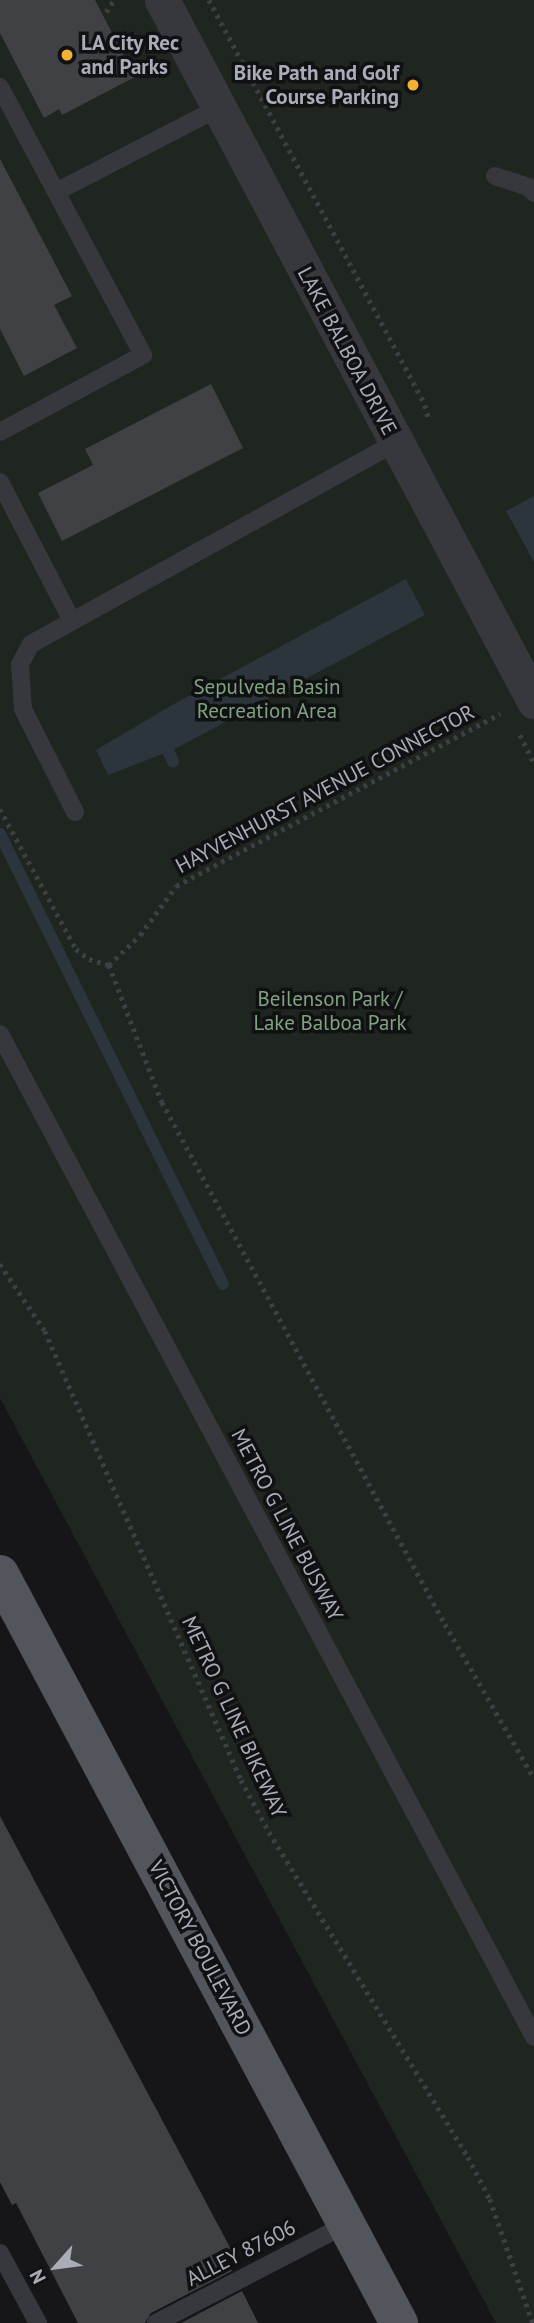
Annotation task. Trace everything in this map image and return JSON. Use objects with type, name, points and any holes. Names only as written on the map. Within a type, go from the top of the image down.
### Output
[{"type":"main road","name":"VICTORY BOULEVARD","points":[[0,1574],[399,2323]]},
{"type":"street","name":"LAKE BALBOA DRIVE","points":[[162,0],[395,443],[526,707]]},
{"type":"lane","points":[[0,86],[143,355],[0,432]]},
{"type":"lane","points":[[58,191],[218,108]]},
{"type":"lane","points":[[495,176],[532,188]]},
{"type":"lane","points":[[75,812],[23,709],[20,664],[32,644],[395,443]]},
{"type":"lane","points":[[0,482],[72,621]]},
{"type":"lane","name":"METRO G LINE BUSWAY","points":[[0,1034],[534,2037]]},
{"type":"lane","name":"ALLEY 87606","points":[[156,2323],[347,2224]]},
{"type":"lane","points":[[0,2252],[38,2323]]},
{"type":"path","points":[[106,12],[114,0]]},
{"type":"path","points":[[526,707],[534,762]]},
{"type":"path","name":"HAYVENHURST AVENUE CONNECTOR","points":[[109,965],[140,934],[176,886],[526,707]]},
{"type":"path","points":[[0,809],[76,948],[89,959],[109,965],[162,1102],[445,1625],[534,1778]]},
{"type":"path","name":"METRO G LINE BIKEWAY","points":[[0,1264],[50,1342],[241,1780],[276,1844],[468,2157],[490,2199],[533,2323]]},
{"type":"green space","name":"Sepulveda Basin Recreation Area","points":[[0,0],[534,0],[534,2323],[496,2323],[0,1398]]},
{"type":"shaded area","points":[[534,496],[534,562],[506,511]]},
{"type":"shaded area","points":[[406,579],[425,615],[173,750],[108,775],[96,750],[172,705]]},
{"type":"building","name":"LA City Rec and Parks","points":[[0,0],[95,0],[135,77],[62,115],[59,109],[44,118],[0,33]]},
{"type":"building","points":[[0,159],[72,296],[54,305],[77,348],[24,376],[0,329]]},
{"type":"building","points":[[211,384],[243,448],[62,541],[38,493],[93,465],[85,449]]},
{"type":"building","points":[[0,1816],[233,2253],[225,2257],[232,2271],[151,2313],[145,2323],[78,2323],[16,2203],[12,2205],[0,2182]]},
{"type":"building","points":[[242,2291],[258,2323],[181,2323]]},
{"type":"waterway","points":[[162,737],[173,762]]},
{"type":"waterway","points":[[0,834],[223,1284]]},
{"type":"place","name":"LA City Rec and Parks","points":[[67,55]]},
{"type":"place","name":"Bike Path and Golf Course Parking","points":[[413,85]]},
{"type":"park label","name":"Beilenson Park / Lake Balboa Park","points":[[330,1011]]}]
